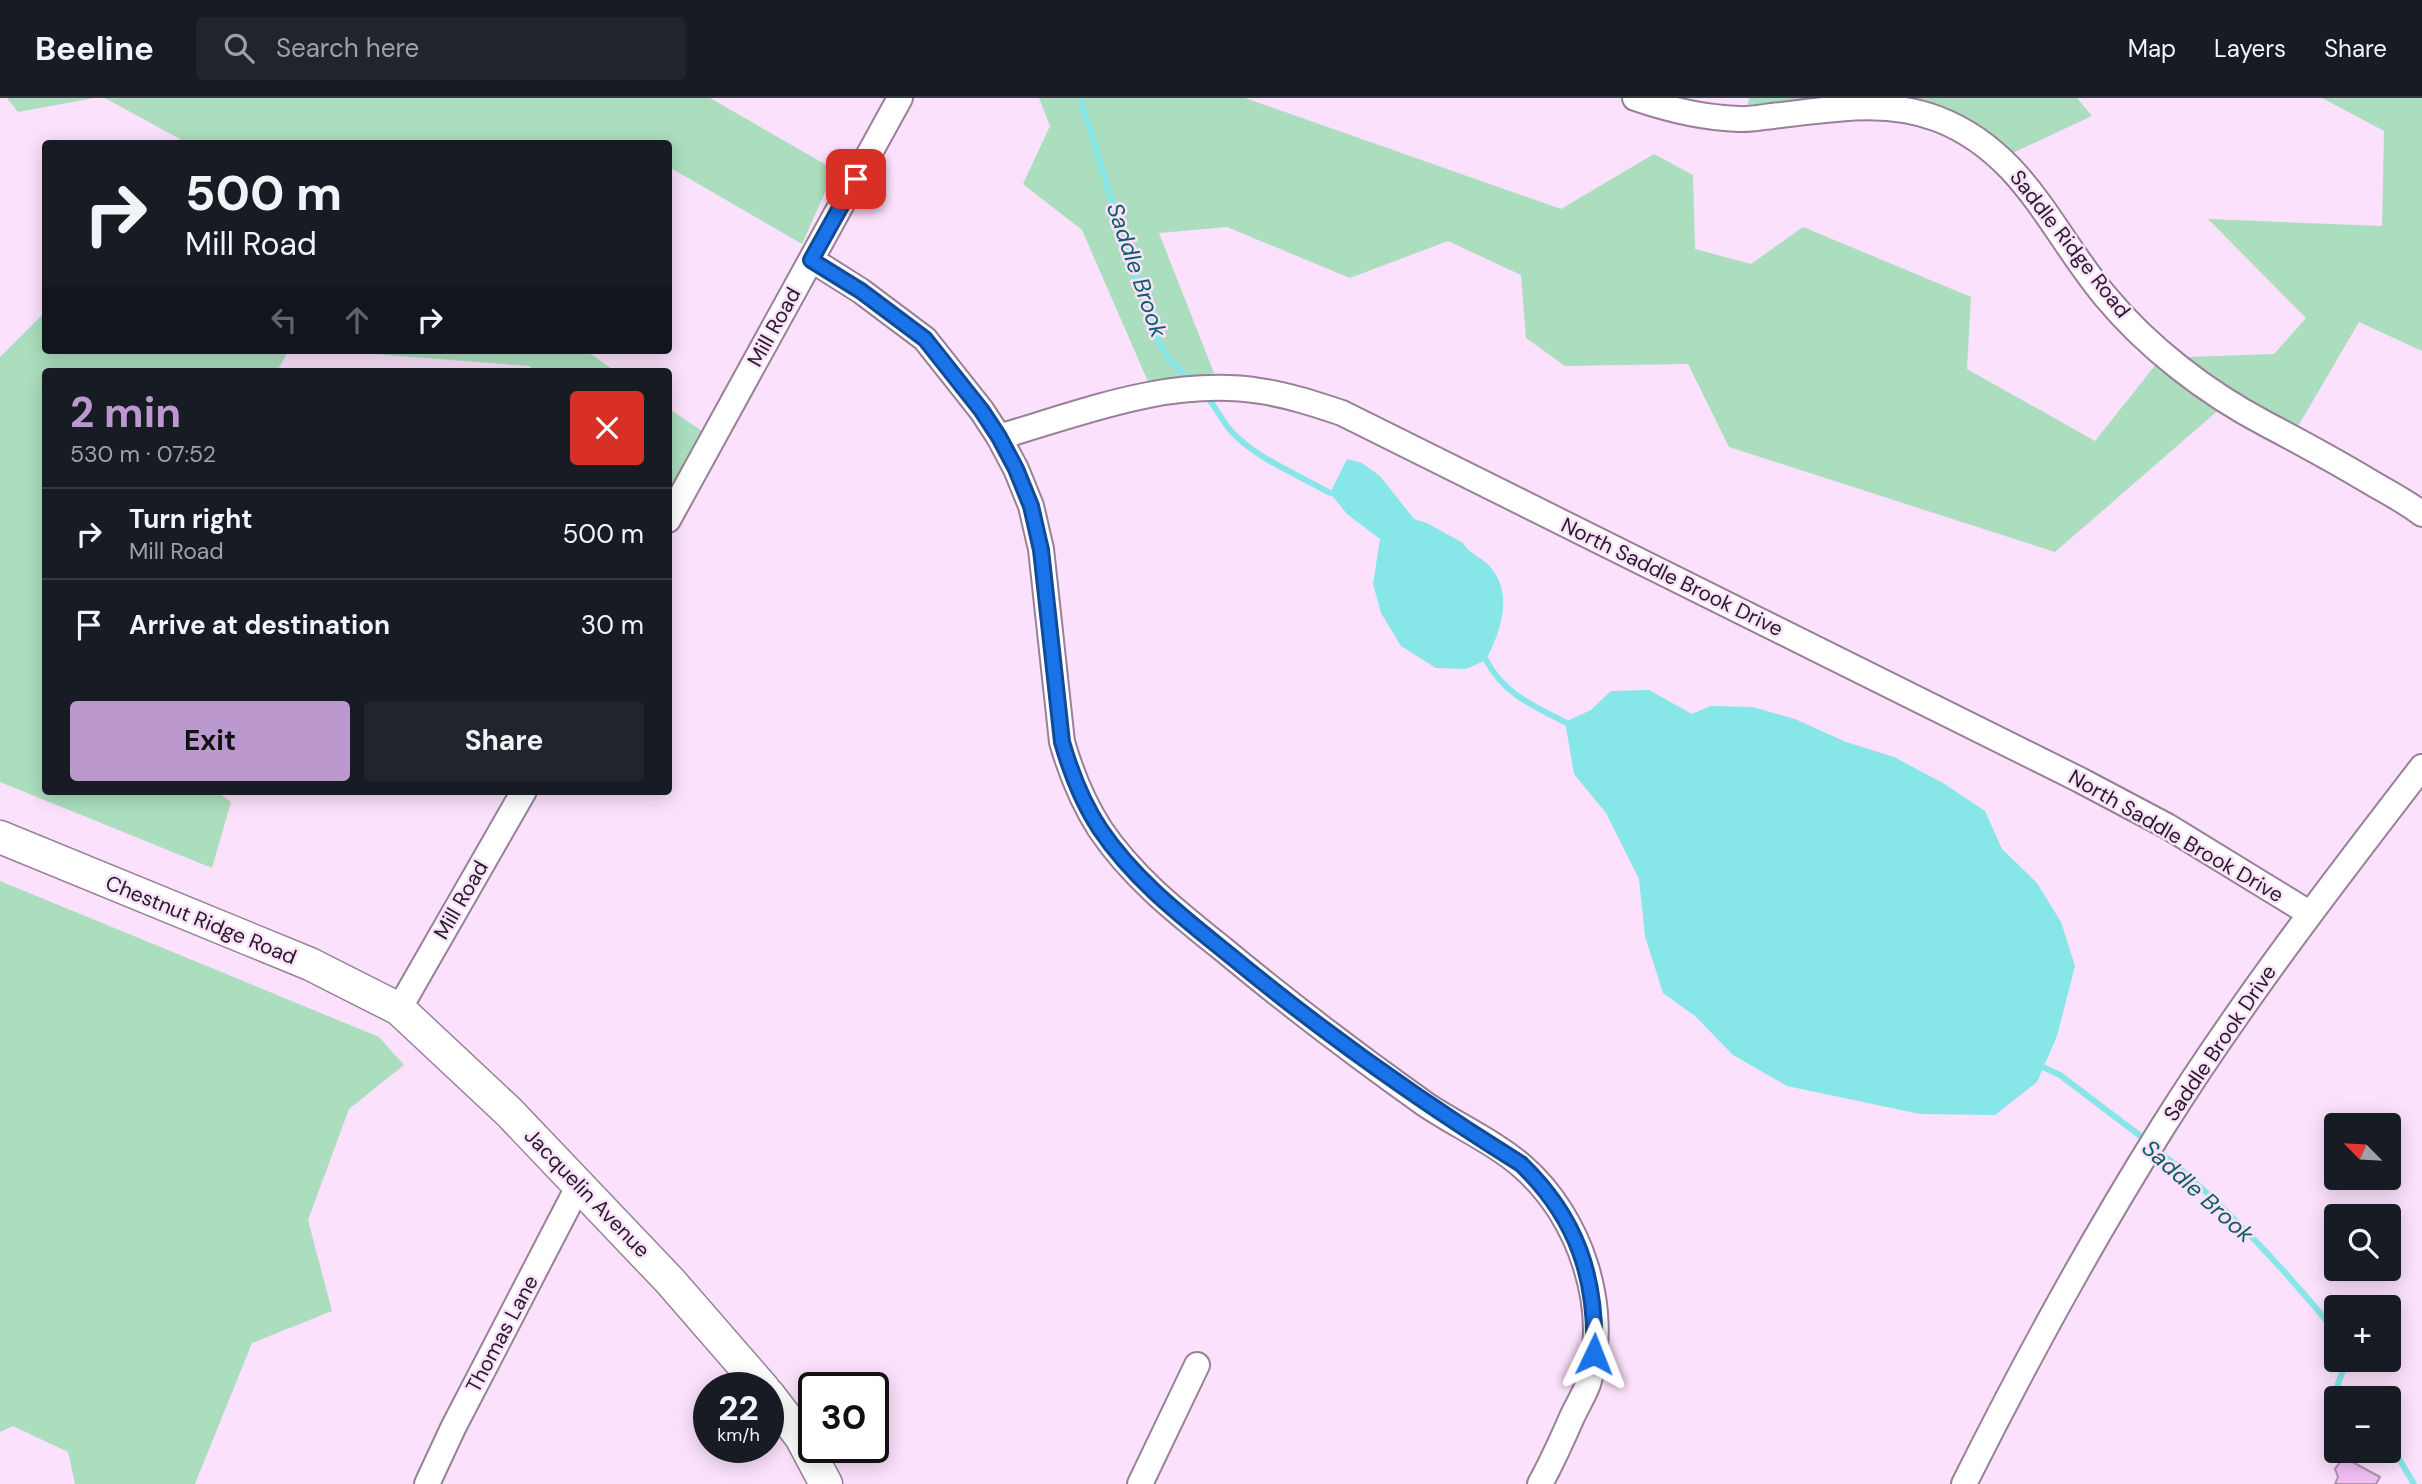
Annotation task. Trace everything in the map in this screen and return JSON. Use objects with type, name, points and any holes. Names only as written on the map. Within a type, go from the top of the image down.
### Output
[{"type":"main road","name":"Chestnut Ridge Road","points":[[1,839],[310,964],[399,1009]]},
{"type":"main road","name":"Jacquelin Avenue","points":[[399,1009],[509,1112],[679,1290],[749,1372]]},
{"type":"main road","points":[[784,1415],[801,1437],[826,1484]]},
{"type":"street","name":"Mill Road","points":[[672,513],[900,98]]},
{"type":"street","name":"Saddle Ridge Road","points":[[1636,98],[1693,113],[1740,120],[1848,107],[1879,107],[1906,110],[1936,118],[1964,131],[1990,148],[2013,169],[2105,296],[2142,334],[2180,367],[2221,397],[2302,441],[2422,514]]},
{"type":"street","points":[[811,260],[861,291],[925,339],[982,411],[1016,469],[1031,506],[1041,550],[1062,742],[1083,801],[1101,830],[1150,890],[1284,1000],[1427,1105],[1521,1164],[1553,1200],[1569,1226],[1582,1253],[1591,1286],[1595,1320],[1594,1354],[1588,1384],[1540,1484]]},
{"type":"street","name":"North Saddle Brook Drive","points":[[999,437],[1140,396],[1199,388],[1259,391],[1299,399],[1342,413],[2080,780],[2167,826],[2309,913]]},
{"type":"street","name":"Saddle Brook Drive","points":[[1964,1484],[2041,1333],[2162,1128],[2309,913],[2422,767]]},
{"type":"street","name":"Mill Road","points":[[399,1009],[522,795]]},
{"type":"street","name":"Thomas Lane","points":[[427,1484],[453,1428],[579,1185]]},
{"type":"street","points":[[1140,1484],[1197,1365]]},
{"type":"shaded area","points":[[7,98],[94,98],[18,112]]},
{"type":"shaded area","points":[[105,98],[710,98],[835,170],[802,244],[672,169],[672,140],[182,140]]},
{"type":"shaded area","points":[[1039,98],[1245,98],[1561,209],[1654,154],[1693,175],[1695,249],[1751,264],[1803,227],[1971,297],[1967,369],[2095,441],[2161,358],[2274,354],[2306,318],[2208,219],[2382,226],[2384,131],[2322,98],[2422,98],[2422,351],[2359,322],[2290,440],[2222,407],[2055,552],[1729,447],[1688,364],[1565,366],[1526,338],[1521,275],[1448,241],[1350,278],[1227,227],[1159,233],[1214,373],[1149,384],[1082,230],[1023,184],[1050,126]]},
{"type":"shaded area","points":[[1749,98],[2077,98],[2092,116],[2000,159],[1914,103],[1746,115]]},
{"type":"shaded area","points":[[42,315],[42,354],[287,354],[279,368],[42,368],[42,795],[221,795],[231,802],[212,868],[0,782],[0,357]]},
{"type":"shaded area","points":[[373,354],[591,354],[611,368],[529,366]]},
{"type":"shaded area","points":[[672,411],[711,437],[680,494],[672,487]]},
{"type":"shaded area","points":[[1347,459],[1362,463],[1380,476],[1414,519],[1427,523],[1463,543],[1491,568],[1502,590],[1503,602],[1500,626],[1486,660],[1466,669],[1436,668],[1401,646],[1381,613],[1373,584],[1380,539],[1347,514],[1330,493]]},
{"type":"shaded area","points":[[1649,690],[1692,714],[1711,706],[1752,707],[1795,719],[1846,742],[1894,757],[1943,783],[1985,811],[2002,849],[2037,883],[2061,922],[2075,966],[2057,1036],[2037,1082],[1995,1115],[1920,1114],[1787,1086],[1733,1055],[1695,1016],[1663,993],[1645,936],[1639,879],[1606,813],[1574,774],[1565,722],[1591,710],[1611,691]]},
{"type":"shaded area","points":[[0,881],[379,1037],[404,1065],[349,1109],[308,1220],[332,1311],[252,1343],[195,1484],[75,1484],[68,1452],[13,1426],[0,1432]]},
{"type":"building","points":[[2339,1463],[2354,1463],[2380,1477],[2376,1484],[2335,1484],[2338,1477],[2335,1469]]},
{"type":"waterway","name":"Saddle Brook","points":[[1080,98],[1158,342],[1170,360],[1192,382]]},
{"type":"waterway","name":"Saddle Brook","points":[[1205,395],[1227,427],[1252,449],[1330,493]]},
{"type":"waterway","name":"Saddle Brook","points":[[1486,660],[1510,690],[1565,722]]},
{"type":"waterway","name":"Saddle Brook","points":[[2043,1067],[2060,1075],[2147,1141]]},
{"type":"waterway","name":"Saddle Brook","points":[[2155,1148],[2204,1190],[2250,1236],[2324,1318]]},
{"type":"waterway","name":"Saddle Brook","points":[[2337,1386],[2342,1372]]},
{"type":"waterway","name":"Saddle Brook","points":[[2401,1462],[2414,1484]]},
{"type":"route","points":[[856,179],[811,260],[861,291],[925,339],[982,411],[1016,469],[1031,506],[1041,550],[1062,742],[1083,801],[1101,830],[1150,890],[1284,1000],[1427,1105],[1521,1164],[1531,1174],[1553,1200],[1582,1253],[1591,1286],[1595,1320],[1594,1354]]}]
